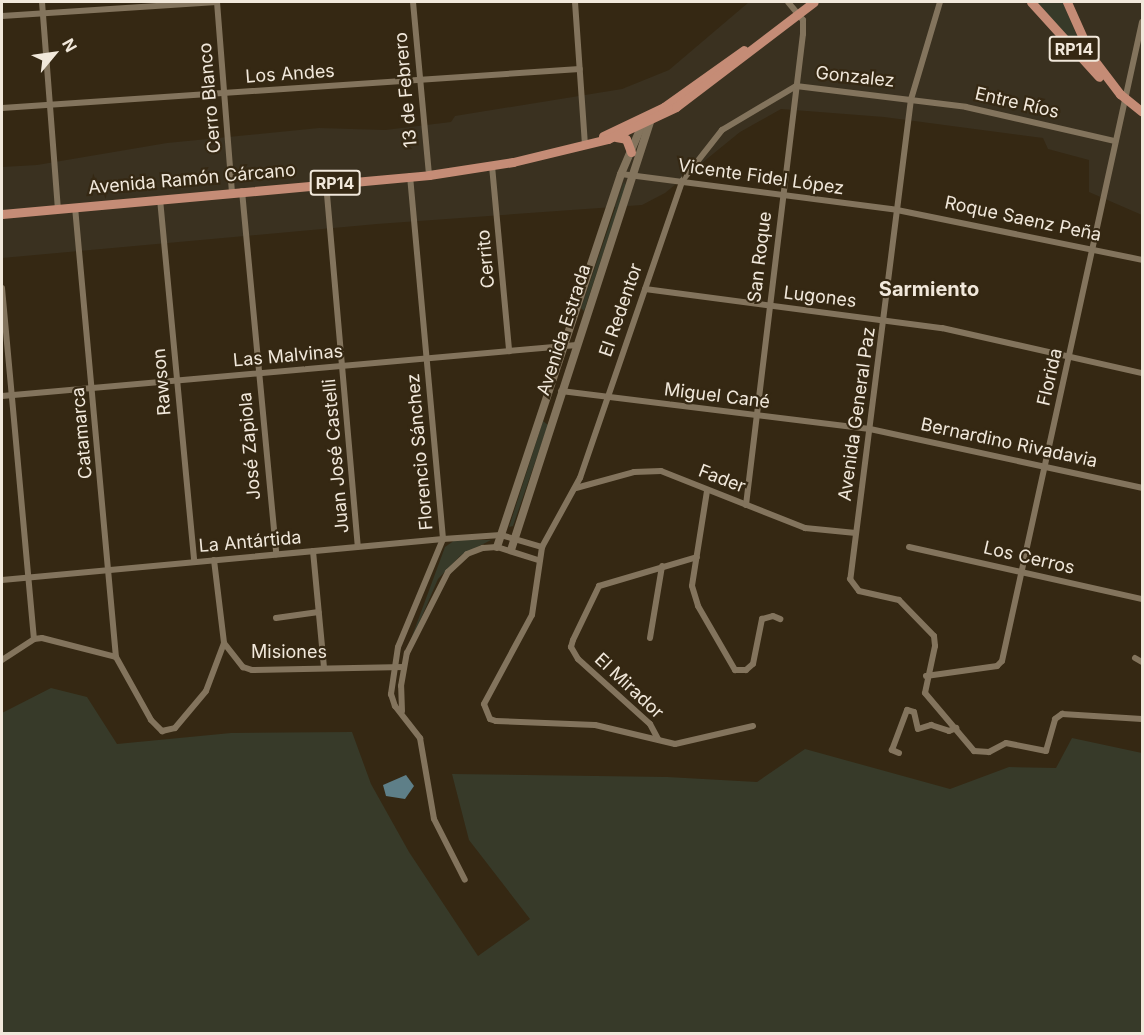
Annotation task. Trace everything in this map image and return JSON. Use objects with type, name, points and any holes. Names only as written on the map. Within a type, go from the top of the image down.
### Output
[{"type":"main road","name":"Avenida Ramón Cárcano","points":[[597,141],[671,102],[804,2]]},
{"type":"main road","name":"Avenida Ramón Cárcano","points":[[2,214],[429,175],[492,166],[616,137],[646,123],[711,83],[794,8],[814,2]]},
{"type":"main road","name":"RP14","points":[[1031,2],[1110,89],[1143,112]]},
{"type":"main road","name":"RP14","points":[[1067,2],[1085,46],[1123,97]]},
{"type":"main road","points":[[646,123],[671,102]]},
{"type":"main road","name":"Avenida Estrada","points":[[497,547],[621,174],[646,123]]},
{"type":"main road","name":"Avenida Estrada","points":[[511,550],[513,538],[633,175],[646,123]]},
{"type":"main road","points":[[616,137],[628,141],[631,152]]},
{"type":"main road","points":[[540,419],[551,422]]},
{"type":"street","points":[[42,2],[58,208]]},
{"type":"street","points":[[2,16],[217,2]]},
{"type":"street","name":"Cerro Blanco","points":[[217,2],[224,94],[237,192]]},
{"type":"street","name":"13 de Febrero","points":[[413,2],[429,175]]},
{"type":"street","points":[[575,2],[585,145]]},
{"type":"street","name":"Avenida General Paz","points":[[926,676],[935,646],[930,631],[899,600],[859,591],[851,584],[911,99],[940,2]]},
{"type":"street","name":"San Roque","points":[[746,505],[803,34],[794,8]]},
{"type":"street","name":"Florida","points":[[926,676],[1000,664],[1071,357],[1123,97],[1143,22]]},
{"type":"street","name":"Los Andes","points":[[2,108],[580,69]]},
{"type":"street","name":"Gonzalez","points":[[796,86],[911,99]]},
{"type":"street","name":"El Redentor","points":[[658,739],[595,725],[503,723],[490,719],[484,704],[532,615],[538,560],[542,547],[576,488],[682,181],[722,130],[796,86]]},
{"type":"street","name":"Entre Ríos","points":[[911,99],[966,106],[1115,141]]},
{"type":"street","name":"Cerrito","points":[[492,166],[509,351]]},
{"type":"street","name":"Vicente Fidel López","points":[[621,174],[897,210]]},
{"type":"street","name":"Florencio Sánchez","points":[[410,176],[443,539],[401,638],[394,666],[392,702],[402,711],[420,738],[434,819],[465,880]]},
{"type":"street","name":"Juan José Castelli","points":[[326,183],[358,547]]},
{"type":"street","name":"José Zapiola","points":[[237,192],[259,374],[276,554]]},
{"type":"street","name":"Rawson","points":[[160,199],[194,561]]},
{"type":"street","name":"Catamarca","points":[[75,207],[110,570],[116,657]]},
{"type":"street","name":"Roque Saenz Peña","points":[[897,210],[1143,260]]},
{"type":"street","points":[[2,288],[34,639]]},
{"type":"street","name":"Lugones","points":[[645,289],[942,328],[1143,373]]},
{"type":"street","points":[[576,312],[587,315]]},
{"type":"street","name":"Las Malvinas","points":[[2,396],[577,345]]},
{"type":"street","name":"Miguel Cané","points":[[561,391],[757,417],[870,429]]},
{"type":"street","name":"Bernardino Rivadavia","points":[[870,429],[1143,488]]},
{"type":"street","name":"Fader","points":[[576,488],[651,470],[805,528],[856,533]]},
{"type":"street","points":[[707,491],[693,595],[735,670],[746,670],[756,659],[762,619],[772,616],[780,619]]},
{"type":"street","points":[[501,536],[542,547]]},
{"type":"street","name":"La Antártida","points":[[2,580],[443,539],[501,536]]},
{"type":"street","points":[[402,711],[404,667],[423,616],[448,572],[474,550],[497,547],[538,560]]},
{"type":"street","name":"Los Cerros","points":[[909,547],[1143,600]]},
{"type":"street","name":"Juan José Castelli","points":[[314,551],[324,667]]},
{"type":"street","name":"El Mirador","points":[[658,739],[656,729],[578,659],[571,647],[599,586],[697,557]]},
{"type":"street","points":[[214,560],[224,643]]},
{"type":"street","points":[[650,638],[662,566]]},
{"type":"street","points":[[276,618],[319,612]]},
{"type":"street","points":[[2,660],[34,639],[116,657]]},
{"type":"street","name":"Misiones","points":[[116,657],[151,720],[162,731],[169,731],[206,691],[224,643],[248,669],[404,667]]},
{"type":"street","points":[[1135,658],[1143,662]]},
{"type":"street","points":[[926,676],[925,693],[956,728],[964,743],[974,751],[988,752],[1006,743],[1042,752],[1048,748],[1055,719],[1062,714],[1143,719]]},
{"type":"street","points":[[899,753],[892,750],[907,710],[914,712],[918,729],[931,725],[949,731],[956,728]]},
{"type":"street","points":[[658,739],[682,743],[753,726]]},
{"type":"shaded area","points":[[749,2],[1142,2],[1142,215],[1089,192],[1089,160],[1048,149],[1043,138],[884,117],[781,109],[740,132],[665,193],[642,205],[377,224],[2,258],[2,167],[37,165],[167,143],[319,128],[385,130],[451,122],[455,116],[622,89],[669,70]]},
{"type":"green space","points":[[1036,2],[1063,2],[1085,56]]},
{"type":"green space","points":[[624,182],[626,185],[584,311],[581,308]]},
{"type":"green space","points":[[543,421],[548,425],[513,526],[509,527]]},
{"type":"green space","points":[[455,540],[491,540],[460,556],[438,579],[404,658],[445,547]]},
{"type":"green space","points":[[51,688],[87,697],[117,744],[231,733],[352,732],[371,784],[409,852],[478,956],[530,919],[469,840],[452,774],[667,777],[757,782],[805,749],[950,789],[1009,767],[1056,768],[1072,738],[1142,753],[1142,1033],[2,1033],[2,713]]},
{"type":"water","points":[[406,775],[414,786],[405,799],[386,796],[383,785]]},
{"type":"district","name":"Sarmiento","points":[[929,289]]}]
